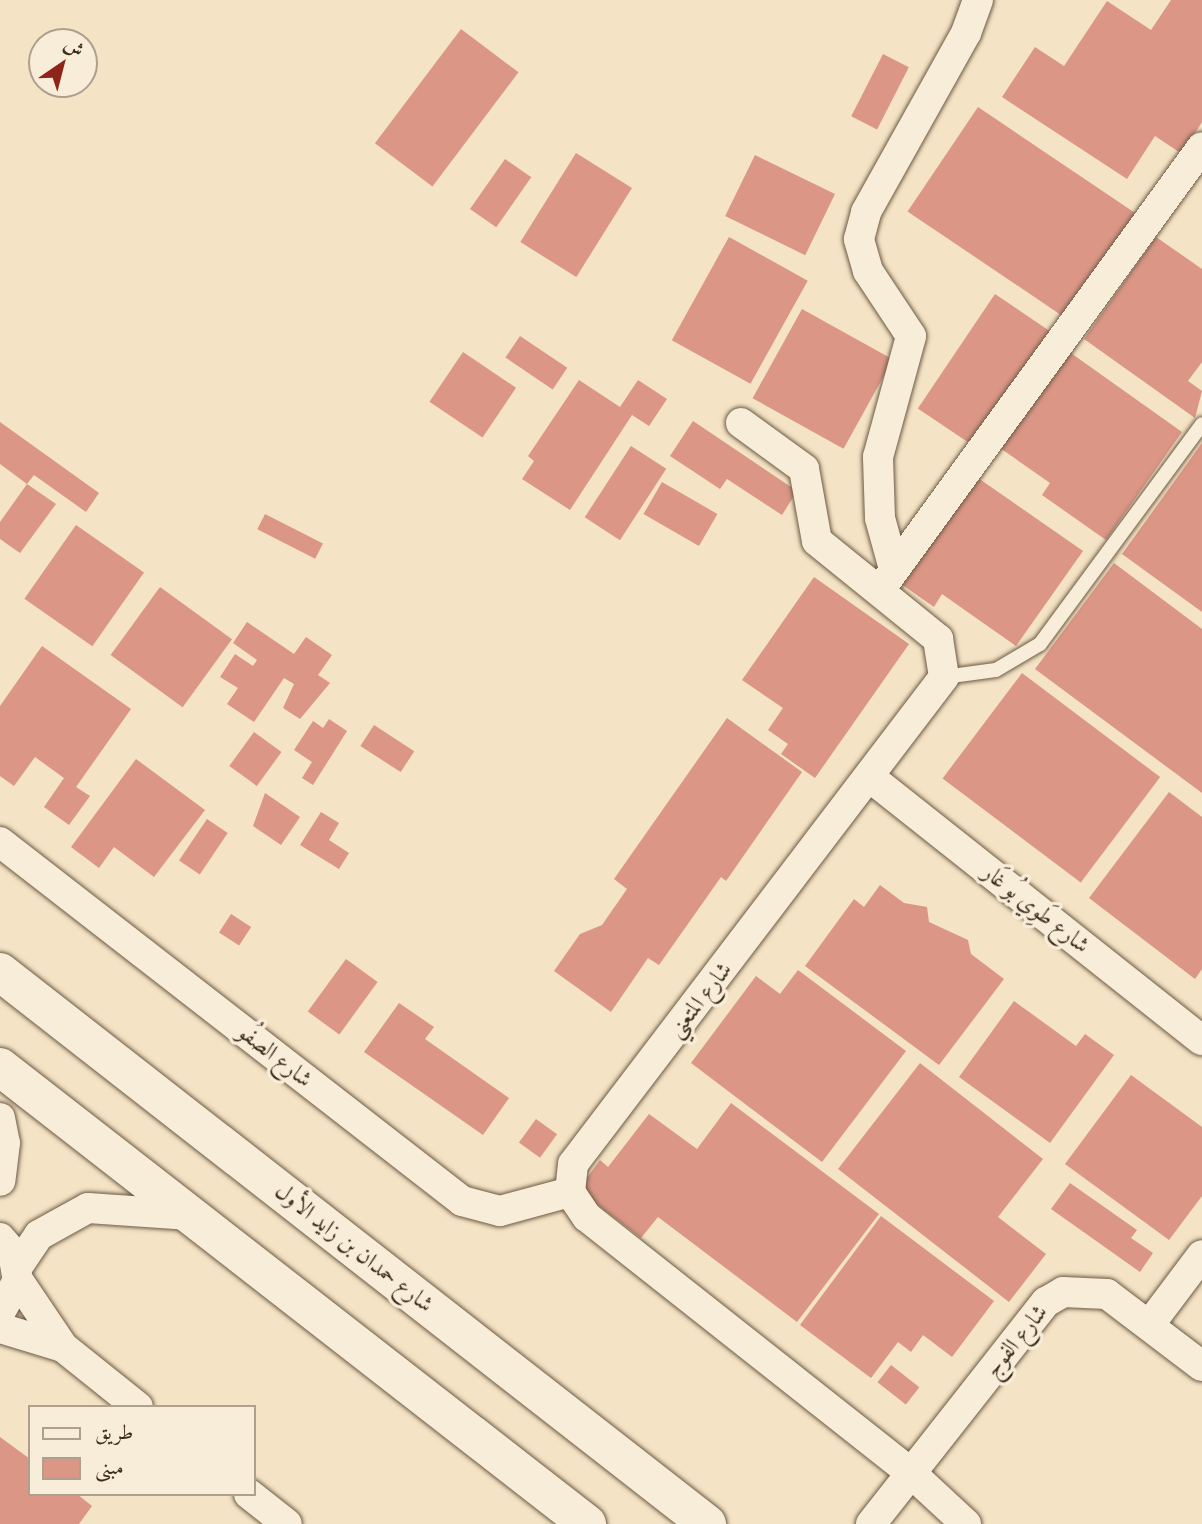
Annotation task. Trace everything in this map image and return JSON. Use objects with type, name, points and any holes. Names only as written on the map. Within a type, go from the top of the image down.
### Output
[{"type":"main road","name":"شارع حمدان بن زايد الأول","points":[[0,972],[707,1524]]},
{"type":"main road","points":[[0,1067],[587,1524]]},
{"type":"street","points":[[887,580],[880,517],[878,457],[911,336],[868,271],[860,232],[978,0]]},
{"type":"street","points":[[887,580],[1202,147]]},
{"type":"street","points":[[741,423],[804,469],[817,541],[887,580],[938,639],[944,677]]},
{"type":"street","name":"شارع المتعني","points":[[570,1192],[573,1164],[870,778],[944,677]]},
{"type":"street","name":"شارع طَوِي بُو غَار","points":[[870,778],[1202,1040]]},
{"type":"street","name":"شارع الصفُو","points":[[0,842],[462,1201],[499,1211],[570,1192]]},
{"type":"street","points":[[0,1118],[5,1143],[0,1181]]},
{"type":"street","points":[[570,1192],[587,1217],[911,1473],[966,1524]]},
{"type":"street","points":[[0,1313],[39,1235],[89,1208],[190,1215]]},
{"type":"street","points":[[0,1238],[63,1348]]},
{"type":"street","points":[[1150,1324],[1202,1255]]},
{"type":"street","name":"شارع الفوج","points":[[871,1524],[1046,1302],[1083,1289],[1107,1294],[1202,1366]]},
{"type":"street","points":[[0,1328],[63,1348],[135,1405]]},
{"type":"street","points":[[252,1496],[287,1524]]},
{"type":"lane","points":[[944,677],[996,670],[1040,643],[1202,425]]},
{"type":"building","points":[[1171,0],[1202,0],[1202,122],[1182,154],[1155,136],[1127,179],[1002,97],[1035,47],[1064,66],[1107,1],[1151,30]]},
{"type":"building","points":[[461,29],[519,72],[432,187],[375,143]]},
{"type":"building","points":[[883,54],[909,67],[877,130],[851,116]]},
{"type":"building","points":[[978,107],[1139,215],[1068,320],[908,211]]},
{"type":"building","points":[[576,153],[632,188],[576,277],[520,242]]},
{"type":"building","points":[[755,155],[835,194],[805,255],[725,216]]},
{"type":"building","points":[[505,159],[531,177],[496,227],[470,209]]},
{"type":"building","points":[[729,237],[808,281],[751,384],[672,340]]},
{"type":"building","points":[[1156,237],[1202,269],[1202,362],[1188,381],[1202,391],[1195,418],[1084,339]]},
{"type":"building","points":[[995,294],[1053,333],[976,448],[918,408]]},
{"type":"building","points":[[802,309],[893,359],[844,449],[753,398]]},
{"type":"building","points":[[520,336],[567,368],[553,389],[505,358]]},
{"type":"building","points":[[1068,351],[1182,432],[1106,540],[1042,495],[1050,483],[1000,448]]},
{"type":"building","points":[[463,352],[516,388],[483,438],[429,402]]},
{"type":"building","points":[[579,380],[620,407],[638,380],[667,399],[649,426],[632,415],[570,510],[522,479],[534,461],[528,456]]},
{"type":"building","points":[[693,421],[797,491],[782,515],[727,479],[720,489],[670,456]]},
{"type":"building","points":[[0,422],[99,493],[86,512],[34,475],[27,484],[0,464]]},
{"type":"building","points":[[1202,443],[1202,612],[1122,554]]},
{"type":"building","points":[[631,446],[666,469],[620,540],[585,517]]},
{"type":"building","points":[[968,471],[1083,551],[1016,646],[942,594],[934,607],[894,579]]},
{"type":"building","points":[[662,482],[717,514],[699,546],[644,514]]},
{"type":"building","points":[[27,484],[56,504],[20,553],[0,539],[0,522]]},
{"type":"building","points":[[265,514],[323,544],[315,559],[257,529]]},
{"type":"building","points":[[76,525],[144,573],[92,646],[24,599]]},
{"type":"building","points":[[1114,563],[1202,629],[1202,793],[1035,669]]},
{"type":"building","points":[[814,577],[909,644],[815,778],[781,754],[788,744],[768,730],[783,708],[742,680]]},
{"type":"building","points":[[160,587],[232,639],[183,707],[111,655]]},
{"type":"building","points":[[247,622],[294,654],[306,637],[332,655],[318,675],[330,683],[300,719],[283,708],[294,684],[284,678],[254,722],[227,704],[238,688],[220,677],[235,654],[253,666],[257,660],[233,643]]},
{"type":"building","points":[[42,646],[131,709],[76,787],[90,796],[69,825],[44,807],[64,778],[35,757],[14,786],[0,776],[0,706]]},
{"type":"building","points":[[1022,673],[1160,777],[1081,883],[943,778]]},
{"type":"building","points":[[727,718],[802,772],[726,881],[721,877],[659,965],[648,958],[611,1012],[554,971],[580,934],[602,925],[627,889],[614,879]]},
{"type":"building","points":[[329,719],[347,731],[313,785],[302,778],[312,762],[294,750],[313,721],[323,728]]},
{"type":"building","points":[[374,725],[414,751],[401,772],[360,746]]},
{"type":"building","points":[[254,732],[282,752],[257,786],[229,766]]},
{"type":"building","points":[[136,759],[205,810],[154,877],[114,847],[99,868],[71,847]]},
{"type":"building","points":[[1169,792],[1202,817],[1202,969],[1195,979],[1089,898]]},
{"type":"building","points":[[265,793],[300,817],[281,845],[253,826]]},
{"type":"building","points":[[321,812],[339,823],[329,840],[349,853],[339,869],[300,845]]},
{"type":"building","points":[[207,819],[228,833],[200,874],[179,860]]},
{"type":"building","points":[[880,885],[904,903],[927,907],[929,922],[968,940],[971,954],[1004,979],[939,1065],[805,966],[854,899],[864,907]]},
{"type":"building","points":[[231,914],[251,927],[239,946],[219,932]]},
{"type":"building","points":[[346,959],[378,982],[339,1035],[308,1012]]},
{"type":"building","points":[[798,970],[906,1051],[822,1162],[691,1063],[756,976],[780,994]]},
{"type":"building","points":[[1014,1001],[1076,1046],[1085,1034],[1114,1055],[1050,1143],[959,1077]]},
{"type":"building","points":[[399,1003],[434,1027],[425,1039],[509,1098],[483,1135],[364,1052]]},
{"type":"building","points":[[920,1063],[1043,1159],[998,1217],[1046,1254],[1009,1302],[838,1169]]},
{"type":"building","points":[[1131,1075],[1202,1127],[1202,1196],[1169,1240],[1065,1164]]},
{"type":"building","points":[[731,1103],[879,1214],[797,1322],[658,1217],[641,1238],[578,1190],[600,1160],[608,1167],[649,1114],[697,1149]]},
{"type":"building","points":[[536,1119],[557,1134],[540,1158],[519,1142]]},
{"type":"building","points":[[1070,1183],[1137,1230],[1131,1238],[1153,1253],[1140,1272],[1051,1209]]},
{"type":"building","points":[[881,1216],[994,1301],[952,1357],[923,1335],[911,1352],[898,1342],[871,1378],[800,1325]]},
{"type":"building","points":[[891,1365],[919,1387],[906,1405],[877,1382]]},
{"type":"building","points":[[0,1437],[28,1458],[28,1496],[80,1496],[92,1506],[79,1524],[0,1524]]}]
